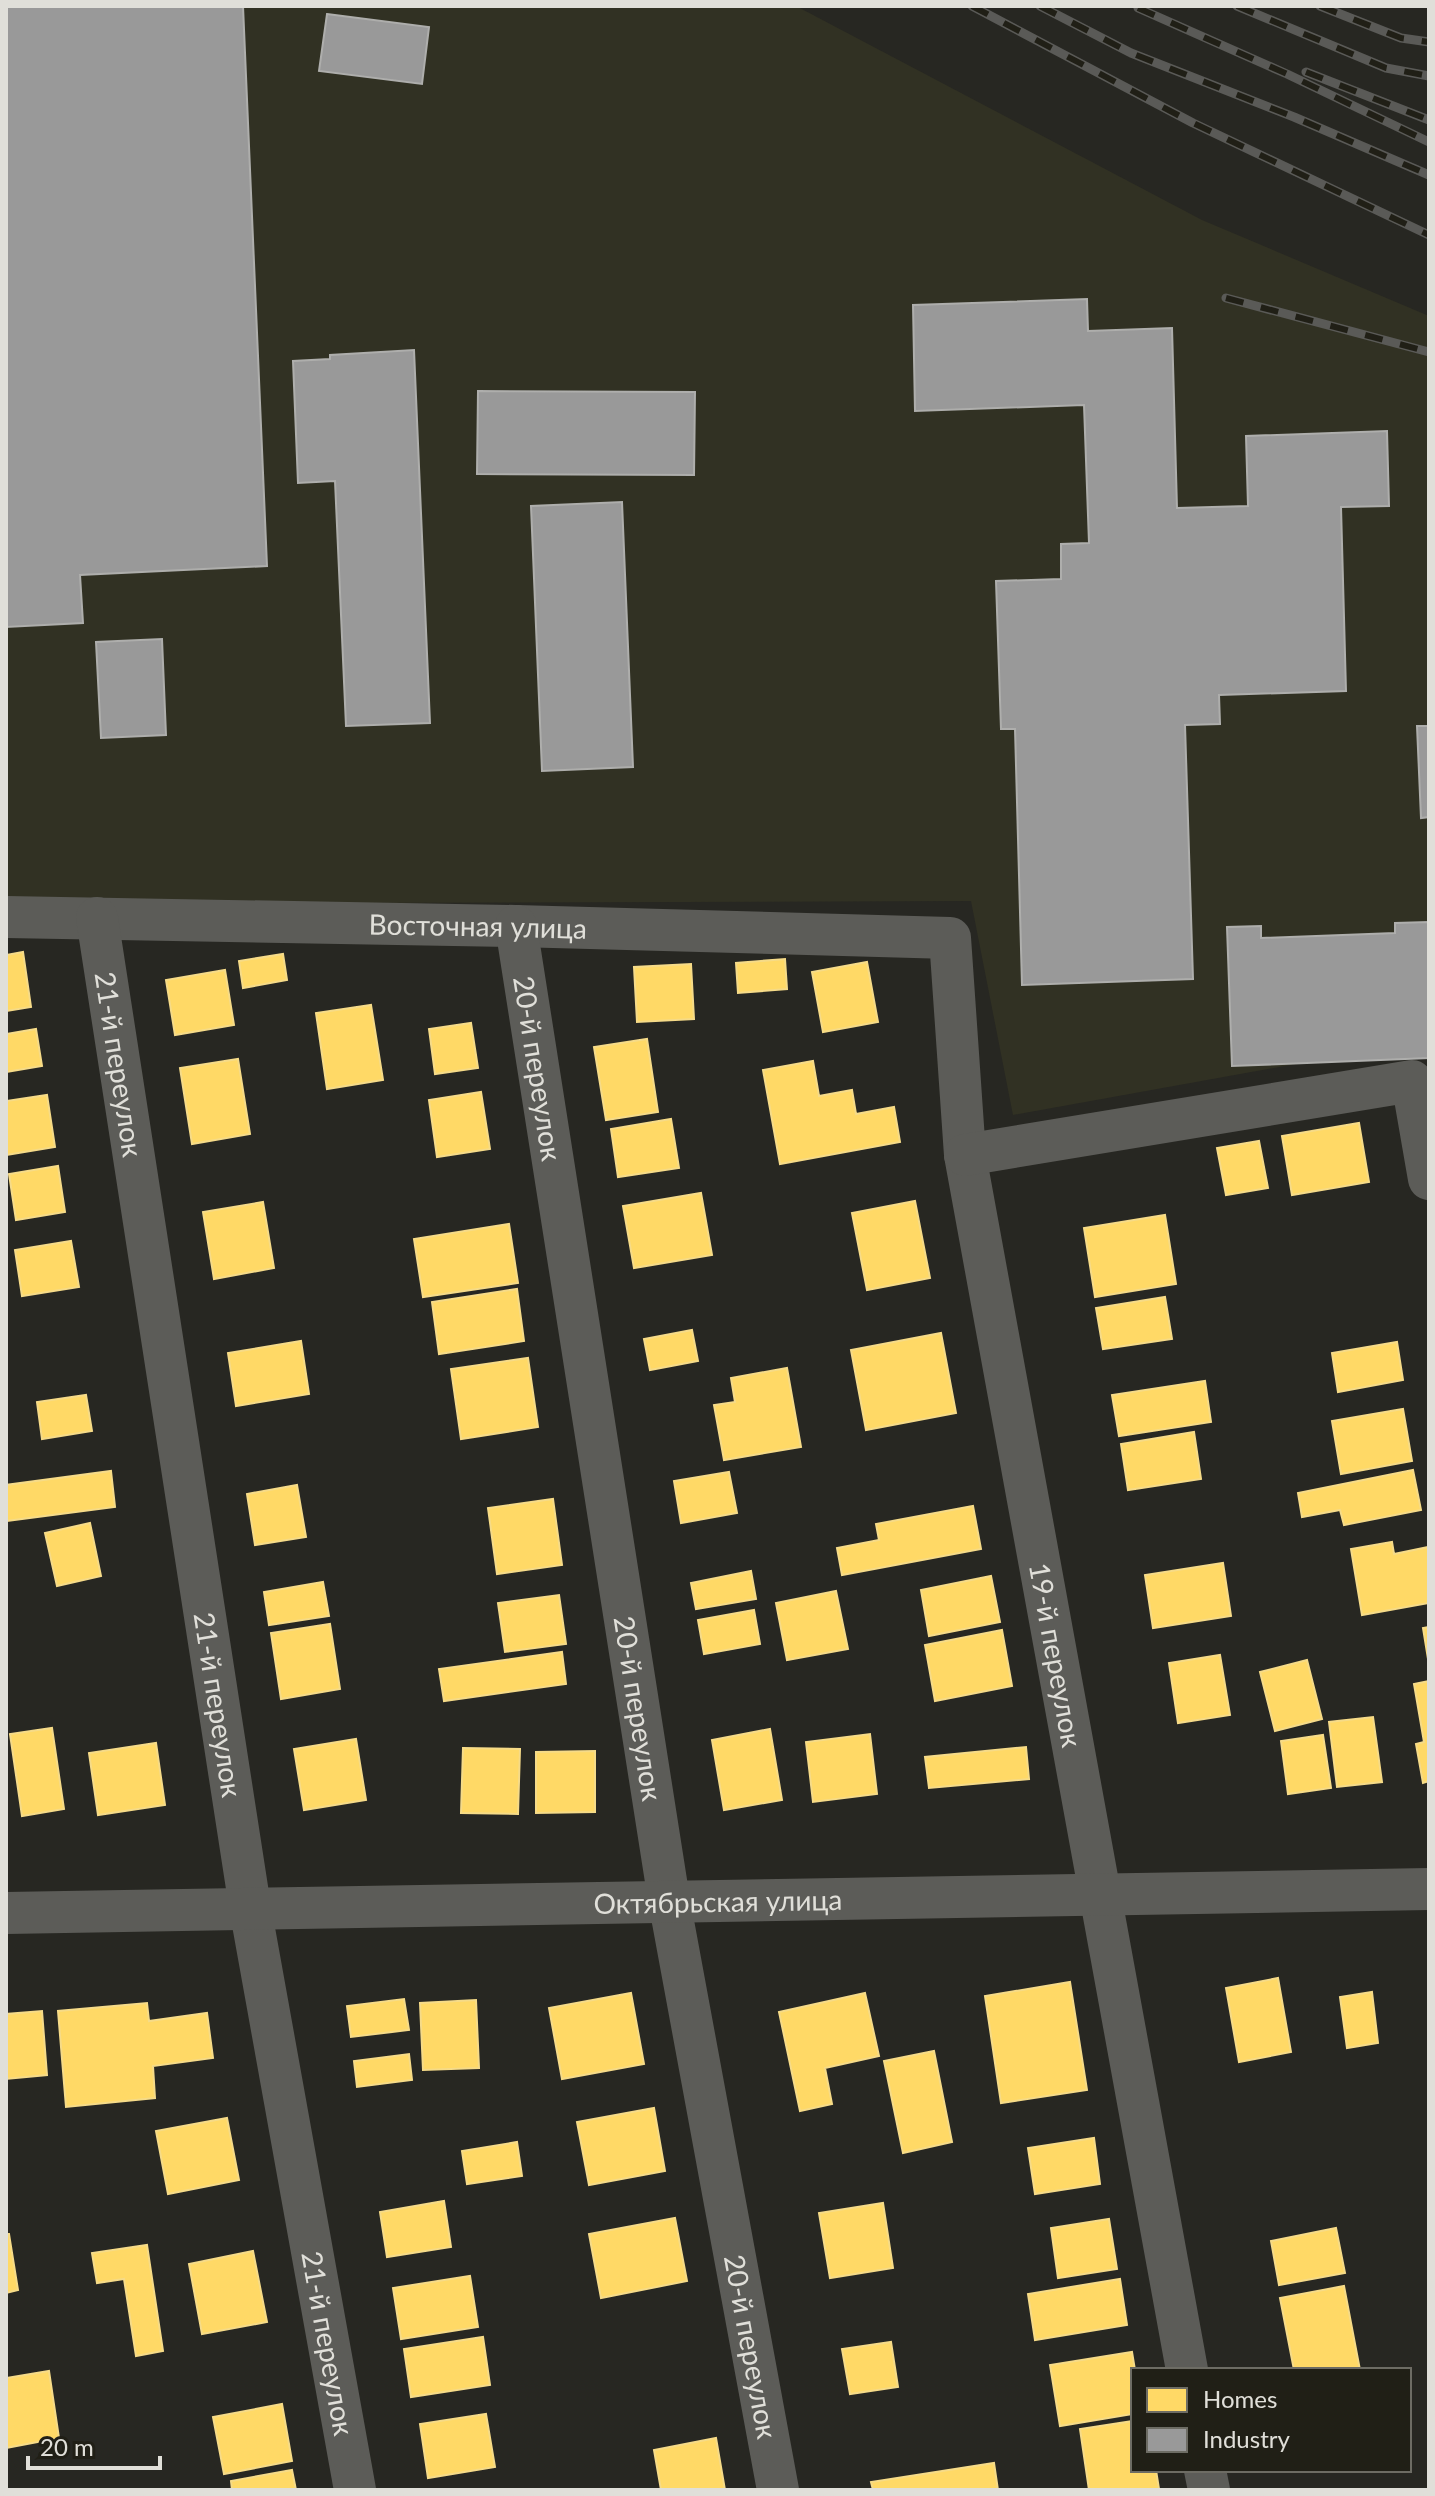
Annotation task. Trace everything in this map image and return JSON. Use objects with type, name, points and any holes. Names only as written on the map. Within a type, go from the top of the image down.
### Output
[{"type":"street","name":"Восточная улица","points":[[6,917],[950,938]]},
{"type":"street","name":"21-й переулок","points":[[97,918],[250,1907],[355,2490]]},
{"type":"street","name":"20-й переулок","points":[[516,926],[669,1900],[778,2490]]},
{"type":"street","name":"19-й переулок","points":[[950,938],[965,1155],[1187,2368]]},
{"type":"street","points":[[965,1155],[1412,1081],[1429,1179]]},
{"type":"street","name":"Октябрьская улица","points":[[6,1913],[1429,1889]]},
{"type":"shaded area","points":[[6,6],[796,6],[1202,220],[1429,316],[1429,1040],[1013,1115],[971,901],[6,904]]},
{"type":"building: Homes","points":[[23,952],[31,1007],[6,1011],[6,955]]},
{"type":"building: Homes","points":[[283,954],[287,980],[243,988],[239,961]]},
{"type":"building: Homes","points":[[785,959],[787,989],[738,993],[736,963]]},
{"type":"building: Homes","points":[[867,962],[878,1022],[823,1032],[812,972]]},
{"type":"building: Homes","points":[[691,964],[694,1019],[637,1022],[634,967]]},
{"type":"building: Homes","points":[[225,970],[234,1025],[175,1035],[166,980]]},
{"type":"building: Homes","points":[[371,1005],[383,1080],[327,1089],[316,1013]]},
{"type":"building: Homes","points":[[471,1023],[478,1068],[435,1074],[429,1029]]},
{"type":"building: Homes","points":[[36,1029],[42,1066],[6,1072],[6,1034]]},
{"type":"building: Homes","points":[[647,1039],[658,1112],[606,1120],[594,1047]]},
{"type":"building: Homes","points":[[238,1059],[250,1134],[192,1144],[180,1068]]},
{"type":"building: Homes","points":[[813,1061],[819,1096],[852,1090],[856,1114],[894,1107],[900,1142],[780,1164],[763,1070]]},
{"type":"building: Homes","points":[[481,1092],[490,1149],[437,1157],[429,1100]]},
{"type":"building: Homes","points":[[47,1095],[55,1147],[6,1155],[6,1101]]},
{"type":"building: Homes","points":[[671,1119],[679,1168],[618,1177],[611,1129]]},
{"type":"building: Homes","points":[[1359,1123],[1369,1182],[1292,1195],[1282,1136]]},
{"type":"building: Homes","points":[[1259,1141],[1268,1188],[1226,1195],[1217,1148]]},
{"type":"building: Homes","points":[[58,1166],[65,1212],[16,1220],[9,1174]]},
{"type":"building: Homes","points":[[701,1193],[712,1255],[634,1268],[623,1206]]},
{"type":"building: Homes","points":[[915,1201],[930,1278],[867,1290],[852,1213]]},
{"type":"building: Homes","points":[[263,1202],[274,1268],[214,1279],[203,1212]]},
{"type":"building: Homes","points":[[1165,1215],[1176,1284],[1095,1297],[1084,1228]]},
{"type":"building: Homes","points":[[509,1224],[518,1283],[423,1297],[414,1239]]},
{"type":"building: Homes","points":[[71,1241],[79,1287],[22,1296],[15,1250]]},
{"type":"building: Homes","points":[[517,1289],[524,1341],[439,1354],[432,1302]]},
{"type":"building: Homes","points":[[1165,1297],[1172,1339],[1103,1349],[1096,1308]]},
{"type":"building: Homes","points":[[692,1330],[698,1361],[650,1370],[644,1339]]},
{"type":"building: Homes","points":[[941,1333],[956,1413],[866,1430],[851,1350]]},
{"type":"building: Homes","points":[[301,1341],[309,1394],[236,1406],[228,1353]]},
{"type":"building: Homes","points":[[1397,1342],[1403,1380],[1338,1392],[1332,1353]]},
{"type":"building: Homes","points":[[528,1358],[538,1427],[461,1439],[451,1369]]},
{"type":"building: Homes","points":[[787,1368],[801,1447],[724,1460],[714,1405],[735,1402],[731,1378]]},
{"type":"building: Homes","points":[[1205,1381],[1211,1422],[1119,1436],[1112,1395]]},
{"type":"building: Homes","points":[[86,1395],[92,1431],[42,1439],[37,1402]]},
{"type":"building: Homes","points":[[1403,1409],[1412,1461],[1341,1474],[1332,1421]]},
{"type":"building: Homes","points":[[1194,1432],[1201,1479],[1128,1490],[1121,1444]]},
{"type":"building: Homes","points":[[1413,1470],[1421,1510],[1344,1525],[1340,1510],[1302,1517],[1298,1493]]},
{"type":"building: Homes","points":[[111,1471],[115,1507],[6,1521],[6,1485]]},
{"type":"building: Homes","points":[[729,1472],[737,1513],[681,1523],[674,1481]]},
{"type":"building: Homes","points":[[297,1485],[306,1537],[255,1545],[247,1494]]},
{"type":"building: Homes","points":[[553,1499],[562,1565],[497,1574],[488,1508]]},
{"type":"building: Homes","points":[[973,1506],[981,1549],[842,1575],[837,1548],[879,1540],[876,1524]]},
{"type":"building: Homes","points":[[90,1523],[101,1576],[57,1586],[45,1533]]},
{"type":"building: Homes","points":[[1392,1542],[1394,1554],[1428,1547],[1429,1603],[1362,1615],[1351,1549]]},
{"type":"building: Homes","points":[[1223,1563],[1231,1616],[1153,1628],[1145,1575]]},
{"type":"building: Homes","points":[[751,1571],[756,1599],[696,1609],[691,1583]]},
{"type":"building: Homes","points":[[991,1576],[1000,1622],[929,1636],[921,1590]]},
{"type":"building: Homes","points":[[323,1582],[329,1616],[269,1625],[264,1592]]},
{"type":"building: Homes","points":[[836,1591],[848,1649],[787,1660],[776,1603]]},
{"type":"building: Homes","points":[[559,1595],[566,1644],[505,1652],[498,1603]]},
{"type":"building: Homes","points":[[754,1610],[760,1644],[704,1654],[698,1620]]},
{"type":"building: Homes","points":[[330,1624],[340,1689],[281,1699],[271,1633]]},
{"type":"building: Homes","points":[[1429,1627],[1429,1665],[1423,1628]]},
{"type":"building: Homes","points":[[1002,1630],[1012,1686],[935,1701],[925,1645]]},
{"type":"building: Homes","points":[[562,1652],[566,1684],[444,1701],[439,1669]]},
{"type":"building: Homes","points":[[1220,1655],[1230,1715],[1178,1723],[1169,1663]]},
{"type":"building: Homes","points":[[1307,1660],[1322,1719],[1275,1731],[1260,1672]]},
{"type":"building: Homes","points":[[1429,1681],[1429,1781],[1423,1783],[1416,1744],[1424,1742],[1414,1684]]},
{"type":"building: Homes","points":[[1373,1717],[1382,1782],[1337,1787],[1329,1722]]},
{"type":"building: Homes","points":[[52,1728],[64,1809],[22,1816],[10,1734]]},
{"type":"building: Homes","points":[[770,1729],[782,1800],[724,1810],[712,1740]]},
{"type":"building: Homes","points":[[870,1734],[877,1794],[813,1802],[806,1742]]},
{"type":"building: Homes","points":[[1323,1735],[1331,1788],[1288,1794],[1281,1741]]},
{"type":"building: Homes","points":[[356,1739],[366,1800],[304,1810],[294,1749]]},
{"type":"building: Homes","points":[[156,1743],[165,1805],[98,1815],[89,1753]]},
{"type":"building: Homes","points":[[1026,1747],[1029,1779],[929,1788],[925,1757]]},
{"type":"building: Homes","points":[[463,1748],[520,1749],[518,1814],[461,1813]]},
{"type":"building: Homes","points":[[595,1751],[595,1812],[536,1813],[536,1752]]},
{"type":"building: Homes","points":[[1278,1978],[1291,2052],[1239,2062],[1226,1988]]},
{"type":"building: Homes","points":[[1070,1982],[1087,2090],[1001,2103],[985,1996]]},
{"type":"building: Homes","points":[[1372,1992],[1378,2043],[1347,2048],[1340,1997]]},
{"type":"building: Homes","points":[[631,1993],[644,2064],[562,2079],[549,2008]]},
{"type":"building: Homes","points":[[865,1993],[879,2056],[825,2068],[832,2104],[800,2111],[779,2012]]},
{"type":"building: Homes","points":[[404,1999],[409,2030],[351,2037],[347,2006]]},
{"type":"building: Homes","points":[[476,2000],[479,2068],[423,2070],[420,2003]]},
{"type":"building: Homes","points":[[147,2003],[149,2021],[207,2013],[213,2058],[153,2066],[155,2098],[66,2107],[58,2011]]},
{"type":"building: Homes","points":[[42,2011],[47,2075],[6,2079],[6,2014]]},
{"type":"building: Homes","points":[[934,2051],[952,2142],[903,2153],[884,2061]]},
{"type":"building: Homes","points":[[409,2054],[412,2080],[357,2087],[354,2061]]},
{"type":"building: Homes","points":[[654,2108],[665,2171],[589,2185],[577,2122]]},
{"type":"building: Homes","points":[[227,2118],[239,2180],[168,2194],[156,2131]]},
{"type":"building: Homes","points":[[1094,2138],[1100,2184],[1035,2194],[1028,2148]]},
{"type":"building: Homes","points":[[517,2142],[522,2176],[467,2184],[462,2151]]},
{"type":"building: Homes","points":[[444,2201],[451,2247],[387,2257],[380,2212]]},
{"type":"building: Homes","points":[[883,2203],[893,2268],[830,2278],[819,2213]]},
{"type":"building: Homes","points":[[675,2218],[687,2281],[601,2298],[589,2234]]},
{"type":"building: Homes","points":[[1109,2219],[1117,2269],[1058,2278],[1051,2228]]},
{"type":"building: Homes","points":[[1336,2228],[1345,2273],[1279,2285],[1271,2241]]},
{"type":"building: Homes","points":[[6,2234],[9,2234],[18,2290],[6,2293]]},
{"type":"building: Homes","points":[[147,2245],[163,2351],[136,2356],[124,2279],[97,2283],[92,2253]]},
{"type":"building: Homes","points":[[253,2251],[267,2322],[202,2334],[189,2264]]},
{"type":"building: Homes","points":[[470,2276],[478,2327],[401,2339],[393,2288]]},
{"type":"building: Homes","points":[[1120,2279],[1127,2325],[1035,2340],[1028,2294]]},
{"type":"building: Homes","points":[[1344,2286],[1360,2368],[1294,2368],[1280,2298]]},
{"type":"building: Homes","points":[[483,2337],[490,2385],[411,2397],[404,2349]]},
{"type":"building: Homes","points":[[891,2342],[898,2387],[850,2394],[842,2349]]},
{"type":"building: Homes","points":[[1132,2352],[1135,2368],[1131,2368],[1131,2414],[1060,2426],[1050,2365]]},
{"type":"building: Homes","points":[[49,2371],[59,2438],[6,2448],[6,2378]]},
{"type":"building: Homes","points":[[282,2404],[292,2461],[224,2474],[213,2417]]},
{"type":"building: Homes","points":[[486,2414],[495,2467],[428,2478],[420,2424]]},
{"type":"building: Homes","points":[[1131,2421],[1131,2472],[1156,2472],[1159,2489],[1089,2490],[1080,2429]]},
{"type":"building: Homes","points":[[716,2438],[725,2490],[661,2490],[654,2450]]},
{"type":"building: Homes","points":[[994,2463],[998,2490],[873,2490],[871,2482]]},
{"type":"building: Homes","points":[[292,2470],[296,2490],[232,2490],[231,2481]]},
{"type":"building: Industry","points":[[6,6],[243,6],[267,566],[80,575],[83,623],[6,627]]},
{"type":"building: Industry","points":[[327,14],[429,27],[422,84],[319,71]]},
{"type":"building: Industry","points":[[1087,299],[1088,331],[1172,328],[1177,508],[1248,506],[1246,436],[1387,431],[1389,506],[1341,507],[1346,691],[1219,695],[1220,724],[1185,725],[1193,979],[1022,985],[1015,729],[1001,729],[996,581],[1061,579],[1061,544],[1089,543],[1084,405],[915,411],[913,305]]},
{"type":"building: Industry","points":[[414,350],[430,723],[346,726],[335,481],[298,483],[293,361],[330,359],[330,355]]},
{"type":"building: Industry","points":[[478,391],[695,392],[694,475],[477,474]]},
{"type":"building: Industry","points":[[622,502],[633,767],[542,771],[531,506]]},
{"type":"building: Industry","points":[[162,639],[166,735],[101,738],[96,642]]},
{"type":"building: Industry","points":[[1417,726],[1429,726],[1429,817],[1421,818]]},
{"type":"building: Industry","points":[[1428,922],[1429,1058],[1232,1066],[1227,927],[1261,926],[1261,938],[1395,933],[1395,923]]},
{"type":"railway","points":[[972,6],[1193,123],[1429,235]]},
{"type":"railway","points":[[1040,6],[1131,53],[1294,117],[1429,175]]},
{"type":"railway","points":[[1237,6],[1386,68],[1429,76]]},
{"type":"railway","points":[[1320,6],[1401,38],[1429,42]]},
{"type":"railway","points":[[1138,8],[1429,142]]},
{"type":"railway","points":[[1306,72],[1429,120]]},
{"type":"railway","points":[[1226,298],[1429,352]]}]
